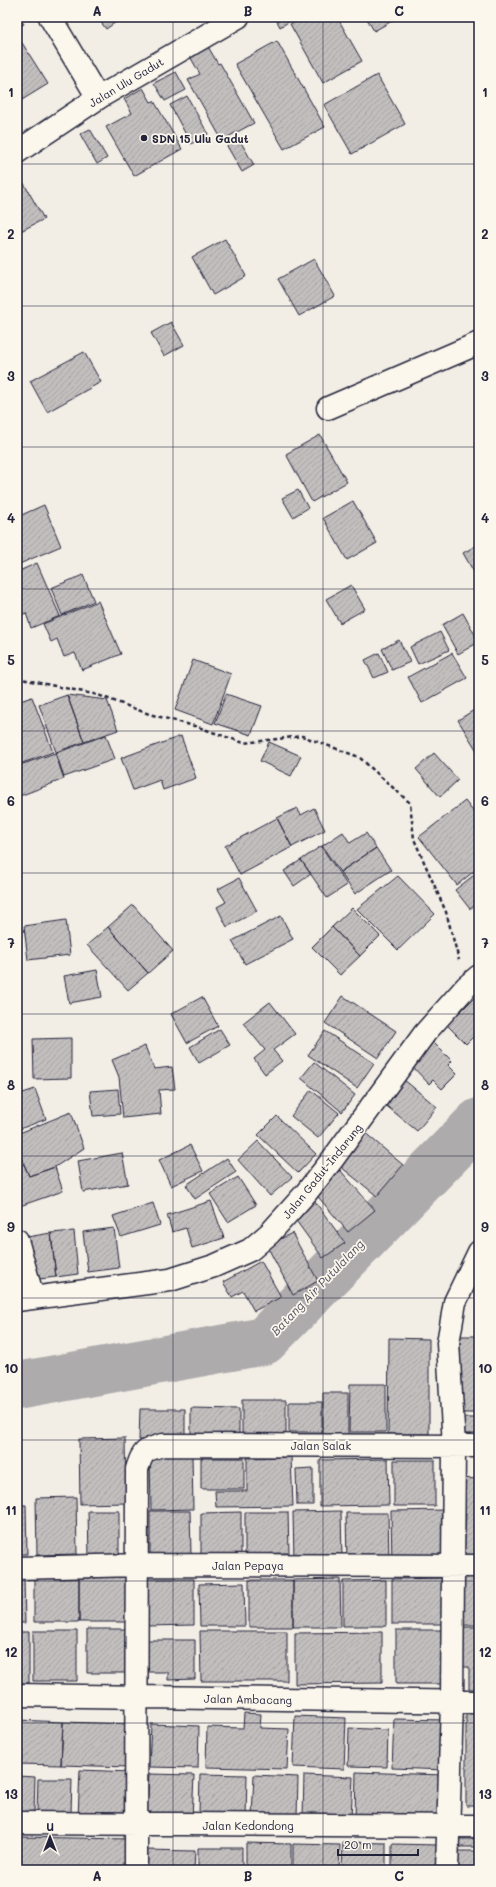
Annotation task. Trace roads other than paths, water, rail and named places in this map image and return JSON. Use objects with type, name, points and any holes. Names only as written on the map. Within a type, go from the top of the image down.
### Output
[{"type":"street","points":[[50,17],[98,98]]},
{"type":"street","name":"Jalan Ulu Gadut","points":[[17,152],[98,98],[238,17]]},
{"type":"street","points":[[328,408],[479,344]]},
{"type":"street","name":"Jalan Gadut-Indarung","points":[[25,1299],[170,1280],[219,1264],[250,1250],[270,1233],[306,1193],[426,1033],[472,981]]},
{"type":"street","points":[[17,1240],[25,1299]]},
{"type":"street","points":[[447,1870],[447,1826],[452,1702],[454,1446],[448,1343],[455,1302],[479,1252]]},
{"type":"street","name":"Jalan Salak","points":[[136,1870],[136,1469],[142,1453],[148,1449],[163,1445],[479,1446]]},
{"type":"street","name":"Jalan Pepaya","points":[[17,1568],[137,1565],[479,1566]]},
{"type":"street","name":"Jalan Ambacang","points":[[17,1695],[479,1702]]},
{"type":"street","name":"Jalan Kedondong","points":[[17,1823],[479,1826]]},
{"type":"waterway","name":"Batang Air Putulalang","points":[[17,1386],[264,1341],[479,1122]]},
{"type":"place","name":"SDN 15 Ulu Gadut","points":[[144,138]]}]
